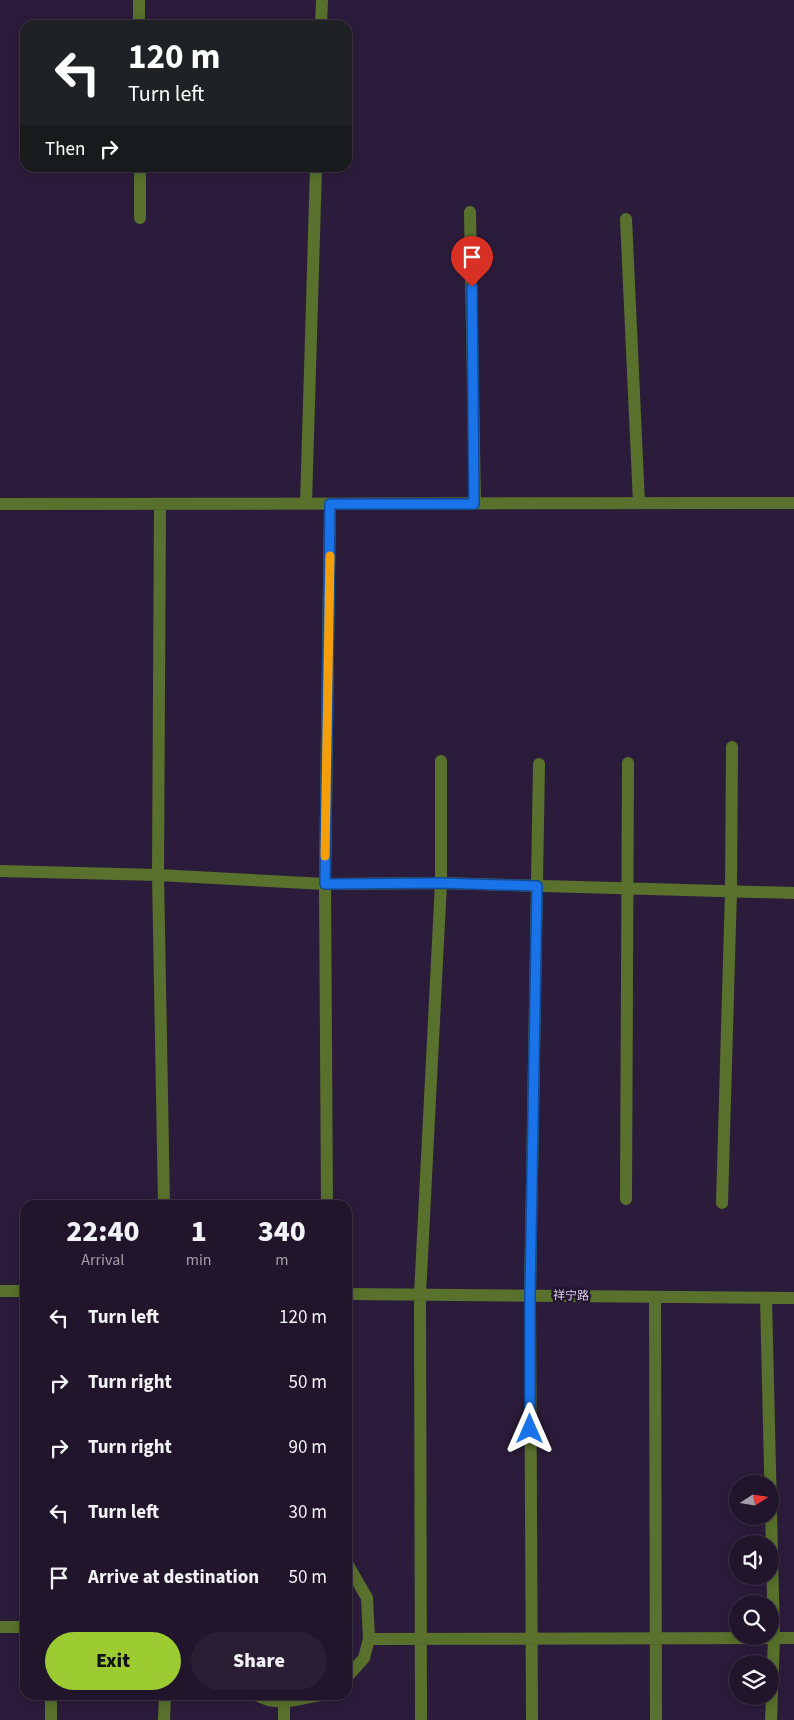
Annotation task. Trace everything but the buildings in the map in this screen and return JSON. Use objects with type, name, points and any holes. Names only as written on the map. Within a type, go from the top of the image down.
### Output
[{"type":"street","points":[[139,0],[139,20]]},
{"type":"street","points":[[321,20],[322,0]]},
{"type":"street","points":[[140,172],[140,218]]},
{"type":"street","points":[[306,504],[316,172]]},
{"type":"street","points":[[470,212],[474,504]]},
{"type":"street","points":[[626,218],[639,503]]},
{"type":"street","points":[[0,504],[794,503]]},
{"type":"street","points":[[160,504],[158,875],[164,1200]]},
{"type":"street","points":[[327,1200],[325,884],[330,504]]},
{"type":"street","points":[[722,1203],[731,891],[732,747]]},
{"type":"street","points":[[421,1720],[420,1295],[441,883],[441,761]]},
{"type":"street","points":[[626,1199],[628,763]]},
{"type":"street","points":[[532,1720],[530,1296],[539,764]]},
{"type":"street","points":[[0,870],[158,875],[325,884],[441,883],[794,893]]},
{"type":"street","points":[[0,1291],[20,1292]]},
{"type":"street","name":"祥宁路","points":[[352,1294],[794,1298]]},
{"type":"street","points":[[655,1297],[656,1720]]},
{"type":"street","points":[[766,1298],[773,1595]]},
{"type":"street","points":[[352,1572],[367,1598],[369,1639],[364,1658],[352,1672]]},
{"type":"street","points":[[0,1627],[20,1628]]},
{"type":"street","points":[[369,1639],[729,1638]]},
{"type":"street","points":[[779,1638],[794,1638]]},
{"type":"street","points":[[771,1720],[774,1645]]},
{"type":"street","points":[[51,1700],[51,1720]]},
{"type":"street","points":[[164,1720],[165,1700]]},
{"type":"street","points":[[270,1700],[284,1702],[294,1700]]},
{"type":"street","points":[[284,1702],[284,1720]]},
{"type":"slow traffic","points":[[325,856],[330,556]]},
{"type":"route","points":[[472,287],[474,504],[330,504],[325,884],[441,883],[537,886],[530,1296],[530,1429]]}]
